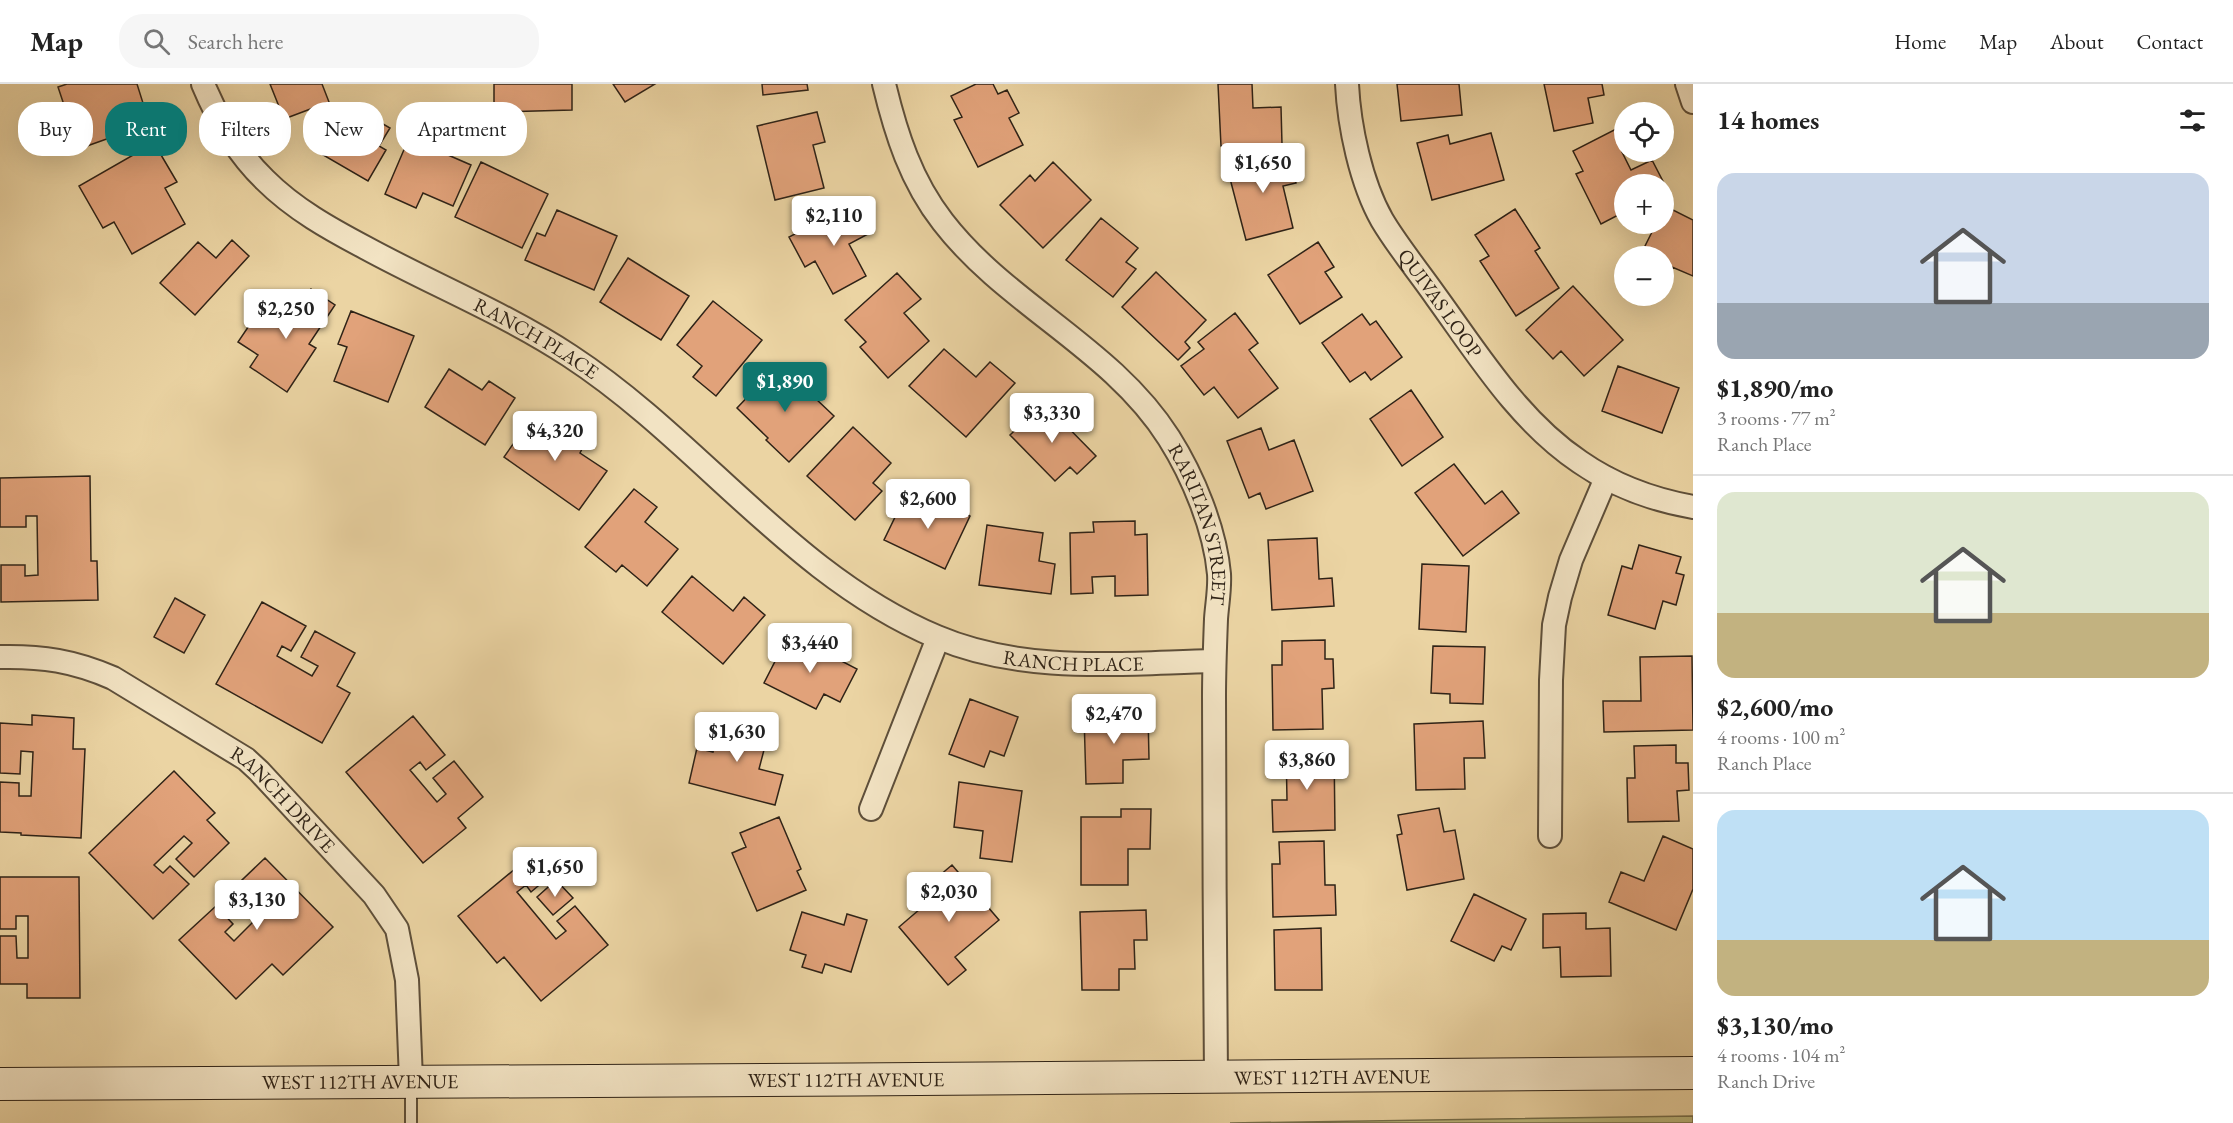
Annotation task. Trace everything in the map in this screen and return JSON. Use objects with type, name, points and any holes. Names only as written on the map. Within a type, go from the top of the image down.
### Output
[{"type":"main road","name":"WEST 112TH AVENUE","points":[[0,1084],[411,1080],[1216,1079],[1693,1073]]},
{"type":"street","name":"RANCH PLACE","points":[[202,84],[237,150],[265,181],[302,210],[391,262],[526,329],[572,358],[636,405],[822,569],[873,605],[938,638],[966,648],[1032,662],[1067,664],[1214,661]]},
{"type":"street","name":"RARITAN STREET","points":[[884,84],[895,130],[911,170],[944,224],[978,260],[1091,353],[1119,379],[1158,422],[1171,441],[1198,494],[1208,523],[1219,574],[1214,661],[1216,1079]]},
{"type":"street","name":"QUIVAS LOOP","points":[[1347,84],[1356,148],[1382,219],[1491,373],[1517,405],[1548,436],[1579,462],[1606,478],[1652,497],[1693,507]]},
{"type":"street","points":[[1687,84],[1693,102]]},
{"type":"street","points":[[1550,836],[1551,680],[1554,625],[1571,560],[1606,478]]},
{"type":"street","points":[[871,810],[938,638]]},
{"type":"street","name":"RANCH DRIVE","points":[[0,657],[51,658],[90,668],[113,678],[246,759],[259,771],[374,895],[397,929],[407,980],[411,1080]]},
{"type":"lane","points":[[411,1080],[411,1123]]},
{"type":"shaded area","points":[[1693,1116],[1693,1123],[1230,1123]]},
{"type":"building","points":[[67,84],[137,84],[143,102],[105,102],[105,140],[93,144],[93,102],[63,102],[58,87]]},
{"type":"building","points":[[270,84],[322,84],[329,102],[303,102],[303,112],[291,116],[291,102],[277,102]]},
{"type":"building","points":[[494,84],[572,84],[572,110],[527,111],[527,102],[494,102]]},
{"type":"building","points":[[613,84],[655,84],[625,102]]},
{"type":"building","points":[[762,84],[807,84],[808,90],[763,95]]},
{"type":"building","points":[[976,84],[993,84],[998,94],[1007,90],[1019,113],[1009,118],[1023,145],[978,167],[954,120],[962,117],[951,96]]},
{"type":"building","points":[[1218,84],[1252,84],[1253,108],[1281,107],[1282,144],[1221,146]]},
{"type":"building","points":[[1397,84],[1459,84],[1462,115],[1401,121]]},
{"type":"building","points":[[1544,84],[1602,84],[1604,95],[1588,98],[1593,123],[1554,131]]},
{"type":"building","points":[[817,112],[825,142],[813,145],[824,188],[775,200],[757,126]]},
{"type":"building","points":[[384,125],[390,128],[384,138]]},
{"type":"building","points":[[1614,130],[1614,162],[1627,162],[1631,170],[1653,162],[1659,174],[1614,174],[1614,217],[1601,224],[1576,174],[1583,171],[1573,151]]},
{"type":"building","points":[[1491,133],[1504,180],[1432,200],[1417,143],[1448,135],[1450,144]]},
{"type":"building","points":[[1288,152],[1296,183],[1283,186],[1293,228],[1246,240],[1227,167]]},
{"type":"building","points":[[131,156],[162,156],[177,182],[165,188],[185,224],[132,254],[114,222],[103,228],[79,186]]},
{"type":"building","points":[[325,156],[383,156],[368,181]]},
{"type":"building","points":[[401,156],[450,156],[471,165],[453,206],[423,193],[416,208],[385,194]]},
{"type":"building","points":[[481,162],[548,194],[522,248],[455,217]]},
{"type":"building","points":[[1053,162],[1091,200],[1043,248],[1000,205],[1030,175],[1035,181]]},
{"type":"building","points":[[854,203],[870,233],[849,244],[866,276],[833,294],[815,261],[805,267],[789,237]]},
{"type":"building","points":[[1515,209],[1540,248],[1535,251],[1559,288],[1516,316],[1480,261],[1489,256],[1475,235]]},
{"type":"building","points":[[557,210],[617,236],[594,290],[525,260],[537,233],[545,236]]},
{"type":"building","points":[[1674,210],[1693,220],[1693,276],[1674,268],[1674,246],[1645,246],[1651,234],[1674,234]]},
{"type":"building","points":[[1101,218],[1138,248],[1126,262],[1136,269],[1113,297],[1066,260]]},
{"type":"building","points":[[232,240],[249,256],[195,315],[160,283],[198,242],[216,258]]},
{"type":"building","points":[[1318,242],[1334,267],[1325,272],[1342,297],[1300,324],[1268,275]]},
{"type":"building","points":[[628,258],[689,296],[661,340],[600,302]]},
{"type":"building","points":[[1156,272],[1206,320],[1185,342],[1190,348],[1178,360],[1122,307]]},
{"type":"building","points":[[897,273],[921,299],[904,313],[929,341],[888,378],[860,347],[866,342],[845,320]]},
{"type":"building","points":[[1573,286],[1623,340],[1584,376],[1561,351],[1553,359],[1526,330]]},
{"type":"building","points":[[311,289],[335,305],[309,344],[316,348],[287,392],[250,367],[258,355],[238,342],[263,305],[289,322]]},
{"type":"building","points":[[713,301],[762,340],[716,396],[693,377],[702,366],[677,345]]},
{"type":"building","points":[[351,311],[414,336],[388,402],[334,381],[347,347],[338,344]]},
{"type":"building","points":[[1235,313],[1258,343],[1249,350],[1278,388],[1238,418],[1214,387],[1204,395],[1181,366],[1204,349],[1198,342]]},
{"type":"building","points":[[1362,314],[1370,325],[1376,321],[1402,357],[1371,380],[1365,372],[1350,382],[1322,343]]},
{"type":"building","points":[[944,349],[976,377],[990,362],[1015,383],[966,437],[909,386]]},
{"type":"building","points":[[779,364],[834,416],[789,462],[737,408]]},
{"type":"building","points":[[1618,366],[1679,388],[1662,433],[1602,411]]},
{"type":"building","points":[[449,369],[482,390],[489,381],[515,398],[485,445],[425,407]]},
{"type":"building","points":[[1411,390],[1443,437],[1402,466],[1370,419]]},
{"type":"building","points":[[1044,403],[1096,456],[1077,474],[1070,467],[1055,481],[1010,435]]},
{"type":"building","points":[[535,413],[583,447],[580,453],[607,471],[579,510],[504,457]]},
{"type":"building","points":[[853,427],[891,463],[873,483],[882,491],[855,520],[807,476]]},
{"type":"building","points":[[1261,428],[1269,450],[1294,440],[1313,491],[1266,509],[1260,493],[1249,498],[1227,441]]},
{"type":"building","points":[[1454,464],[1485,504],[1502,491],[1519,513],[1463,556],[1415,493]]},
{"type":"building","points":[[90,476],[91,561],[97,561],[98,600],[1,602],[1,565],[25,565],[25,576],[38,575],[37,516],[26,516],[26,527],[0,527],[0,478]]},
{"type":"building","points":[[634,489],[657,507],[645,522],[678,549],[647,586],[622,565],[616,572],[585,547]]},
{"type":"building","points":[[918,491],[970,516],[945,569],[884,540],[899,509],[908,513]]},
{"type":"building","points":[[1135,521],[1135,535],[1147,534],[1148,595],[1115,596],[1115,576],[1092,577],[1093,593],[1071,594],[1070,533],[1094,532],[1093,522]]},
{"type":"building","points":[[987,525],[1043,533],[1039,561],[1055,564],[1051,594],[979,585]]},
{"type":"building","points":[[1317,538],[1319,579],[1332,578],[1334,606],[1272,610],[1268,540]]},
{"type":"building","points":[[1639,545],[1681,557],[1676,573],[1684,575],[1676,605],[1663,601],[1655,629],[1608,615],[1622,566],[1632,569]]},
{"type":"building","points":[[1422,564],[1469,566],[1466,632],[1419,629]]},
{"type":"building","points":[[692,576],[733,611],[744,597],[765,615],[723,664],[662,612]]},
{"type":"building","points":[[175,598],[205,615],[184,653],[154,637]]},
{"type":"building","points":[[262,602],[306,626],[291,651],[282,646],[277,656],[312,676],[318,666],[301,657],[315,631],[355,653],[337,686],[350,693],[322,743],[216,684]]},
{"type":"building","points":[[786,640],[802,648],[805,642],[857,669],[840,702],[824,694],[816,709],[764,683]]},
{"type":"building","points":[[1325,640],[1325,659],[1333,659],[1334,688],[1322,689],[1323,729],[1273,730],[1272,665],[1282,665],[1282,641]]},
{"type":"building","points":[[1433,646],[1485,647],[1483,704],[1450,703],[1450,694],[1431,693]]},
{"type":"building","points":[[1692,656],[1693,730],[1604,732],[1603,701],[1641,701],[1640,657]]},
{"type":"building","points":[[970,699],[1018,717],[1004,756],[990,751],[984,767],[949,754]]},
{"type":"building","points":[[1148,713],[1149,759],[1123,760],[1123,783],[1086,784],[1084,715]]},
{"type":"building","points":[[32,715],[74,718],[73,749],[85,749],[81,838],[0,832],[0,782],[19,783],[19,796],[31,796],[33,752],[21,751],[20,774],[0,773],[0,723],[32,725]]},
{"type":"building","points":[[723,715],[770,727],[759,769],[783,775],[775,805],[689,783],[697,748],[713,752]]},
{"type":"building","points":[[413,716],[445,755],[426,770],[420,762],[410,770],[437,802],[446,794],[433,778],[454,761],[483,797],[458,818],[466,828],[423,863],[346,772]]},
{"type":"building","points":[[1483,721],[1485,758],[1464,758],[1465,789],[1416,790],[1414,724]]},
{"type":"building","points":[[1676,745],[1676,763],[1688,763],[1689,790],[1677,791],[1679,821],[1628,822],[1627,778],[1635,778],[1634,746]]},
{"type":"building","points":[[1334,746],[1335,830],[1273,832],[1272,800],[1287,800],[1286,747]]},
{"type":"building","points":[[174,771],[215,813],[207,820],[229,843],[194,877],[176,859],[192,843],[184,836],[154,865],[163,873],[170,866],[189,884],[153,919],[89,853]]},
{"type":"building","points":[[959,782],[1022,791],[1012,862],[980,858],[983,831],[954,827]]},
{"type":"building","points":[[1439,808],[1444,832],[1455,830],[1464,879],[1407,890],[1397,835],[1402,834],[1398,815]]},
{"type":"building","points":[[1121,809],[1151,809],[1150,849],[1128,849],[1128,885],[1081,885],[1081,817],[1121,817]]},
{"type":"building","points":[[779,817],[801,869],[797,871],[806,890],[757,911],[732,853],[746,847],[740,833]]},
{"type":"building","points":[[1663,836],[1693,849],[1693,889],[1676,930],[1609,902],[1621,872],[1644,881]]},
{"type":"building","points":[[1324,841],[1325,885],[1335,885],[1336,915],[1273,917],[1272,864],[1280,864],[1279,842]]},
{"type":"building","points":[[533,854],[550,876],[531,892],[526,885],[517,892],[556,939],[566,931],[557,921],[575,906],[608,945],[541,1001],[504,957],[497,963],[458,916]]},
{"type":"building","points":[[265,858],[333,927],[283,975],[272,964],[236,999],[179,940],[216,906],[233,924],[225,932],[234,941],[264,911],[256,902],[238,918],[221,900]]},
{"type":"building","points":[[952,865],[999,920],[955,957],[966,970],[948,985],[899,927],[934,897],[926,887]]},
{"type":"building","points":[[0,877],[79,877],[80,998],[27,998],[27,984],[0,984],[0,936],[16,936],[17,958],[28,958],[28,916],[16,916],[16,929],[0,929]]},
{"type":"building","points":[[556,880],[573,898],[553,915],[537,897]]},
{"type":"building","points":[[1474,894],[1526,919],[1511,950],[1502,946],[1494,961],[1451,941]]},
{"type":"building","points":[[1146,910],[1147,940],[1134,940],[1135,969],[1119,969],[1119,990],[1082,990],[1080,912]]},
{"type":"building","points":[[802,912],[844,925],[847,914],[867,920],[851,972],[825,964],[822,973],[802,967],[806,955],[790,950]]},
{"type":"building","points":[[1586,913],[1586,929],[1610,928],[1611,976],[1561,977],[1560,947],[1543,948],[1543,914]]},
{"type":"building","points":[[1321,928],[1322,990],[1275,990],[1274,930]]}]
